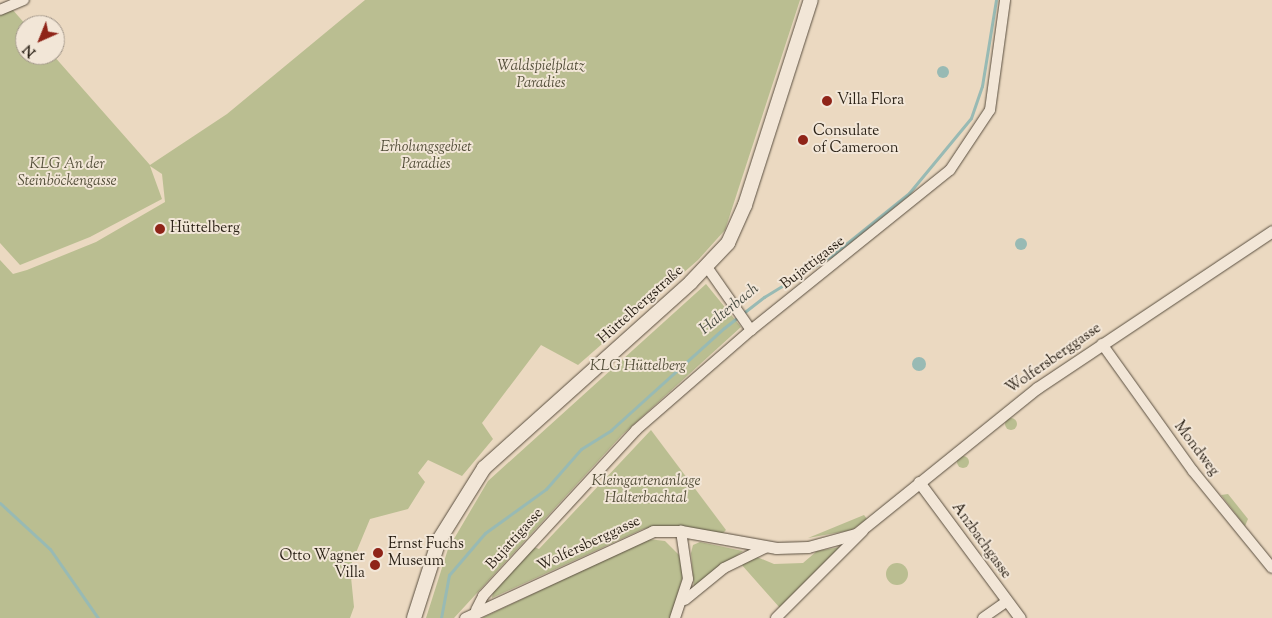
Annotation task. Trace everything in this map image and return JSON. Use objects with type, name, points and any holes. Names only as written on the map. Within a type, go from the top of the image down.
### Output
[{"type":"main road","name":"Hüttelbergstraße","points":[[414,618],[439,540],[484,468],[707,266],[728,243],[742,215],[810,0]]},
{"type":"street","points":[[0,10],[24,0]]},
{"type":"street","name":"Bujattigasse","points":[[465,618],[476,610],[483,596],[624,441],[751,330],[911,205],[961,157],[990,110],[1005,0]]},
{"type":"street","name":"Wolfersberggasse","points":[[779,615],[865,529],[919,482],[1014,405],[1272,231]]},
{"type":"street","points":[[707,266],[751,330]]},
{"type":"street","name":"Mondweg","points":[[1102,344],[1193,471],[1272,568]]},
{"type":"street","name":"Anzbachgasse","points":[[919,482],[1020,618]]},
{"type":"street","name":"Wolfersberggasse","points":[[476,610],[635,537],[681,531],[764,548],[808,547],[865,529]]},
{"type":"street","points":[[675,618],[684,600],[689,569],[681,531]]},
{"type":"street","points":[[684,600],[724,568],[764,548]]},
{"type":"street","points":[[983,618],[1007,601]]},
{"type":"green space","points":[[365,0],[800,0],[725,230],[698,260],[578,365],[541,345],[482,423],[493,439],[462,476],[428,460],[418,473],[425,482],[408,509],[370,519],[350,567],[354,607],[350,618],[0,618],[0,260],[13,274],[27,270],[96,242],[165,202],[162,174],[150,166],[162,199],[90,237],[20,265],[0,243],[0,15],[12,9],[17,15],[15,15],[15,65],[62,65],[150,165],[227,114]]},
{"type":"green space","name":"KLG Hüttelberg","points":[[706,284],[741,327],[622,435],[454,618],[426,618],[448,549],[488,481]]},
{"type":"green space","points":[[1009,418],[1013,418],[1017,424],[1013,430],[1009,430],[1005,426],[1005,422]]},
{"type":"green space","name":"Kleingartenanlage Halterbachtal","points":[[651,430],[726,530],[720,536],[654,527],[643,529],[492,598],[493,592],[534,547],[539,549]]},
{"type":"green space","points":[[961,456],[965,456],[969,462],[965,468],[961,468],[957,464],[957,460]]},
{"type":"green space","points":[[1228,494],[1248,519],[1245,526],[1221,495]]},
{"type":"green space","points":[[864,515],[867,519],[852,530],[808,538]]},
{"type":"green space","points":[[963,521],[1003,576],[1001,577],[961,522]]},
{"type":"green space","name":"Kleingartenanlage Halterbachtal","points":[[648,539],[665,541],[679,555],[683,577],[670,618],[482,618]]},
{"type":"green space","points":[[700,542],[743,551],[694,587],[691,553],[693,545]]},
{"type":"green space","points":[[841,547],[780,608],[741,564],[757,557],[774,564],[803,563],[817,551]]},
{"type":"green space","points":[[897,563],[905,566],[908,574],[905,582],[897,585],[889,582],[886,574],[889,566]]},
{"type":"water","points":[[945,66],[948,67],[948,77],[941,78],[938,77],[937,70],[938,67]]},
{"type":"water","points":[[1019,238],[1023,238],[1027,244],[1023,250],[1019,250],[1015,246],[1015,242]]},
{"type":"water","points":[[919,357],[924,359],[926,364],[924,369],[919,371],[914,369],[912,364],[914,359]]},
{"type":"waterway","name":"Halterbach","points":[[441,618],[449,575],[485,533],[546,489],[581,449],[611,430],[724,328],[764,297],[831,256],[909,193],[971,118],[982,86],[996,0]]},
{"type":"waterway","points":[[0,503],[50,549],[98,618]]},
{"type":"place","name":"Villa Flora","points":[[827,101]]},
{"type":"place","name":"Consulate of Cameroon","points":[[803,140]]},
{"type":"place","name":"Hüttelberg","points":[[160,229]]},
{"type":"place","name":"Ernst Fuchs Museum","points":[[378,553]]},
{"type":"place","name":"Otto Wagner Villa","points":[[375,565]]},
{"type":"park label","name":"Waldspielplatz Paradies","points":[[541,74]]},
{"type":"park label","name":"Erholungsgebiet Paradies","points":[[426,156]]},
{"type":"park label","name":"KLG An der Steinböckengasse","points":[[67,172]]}]
